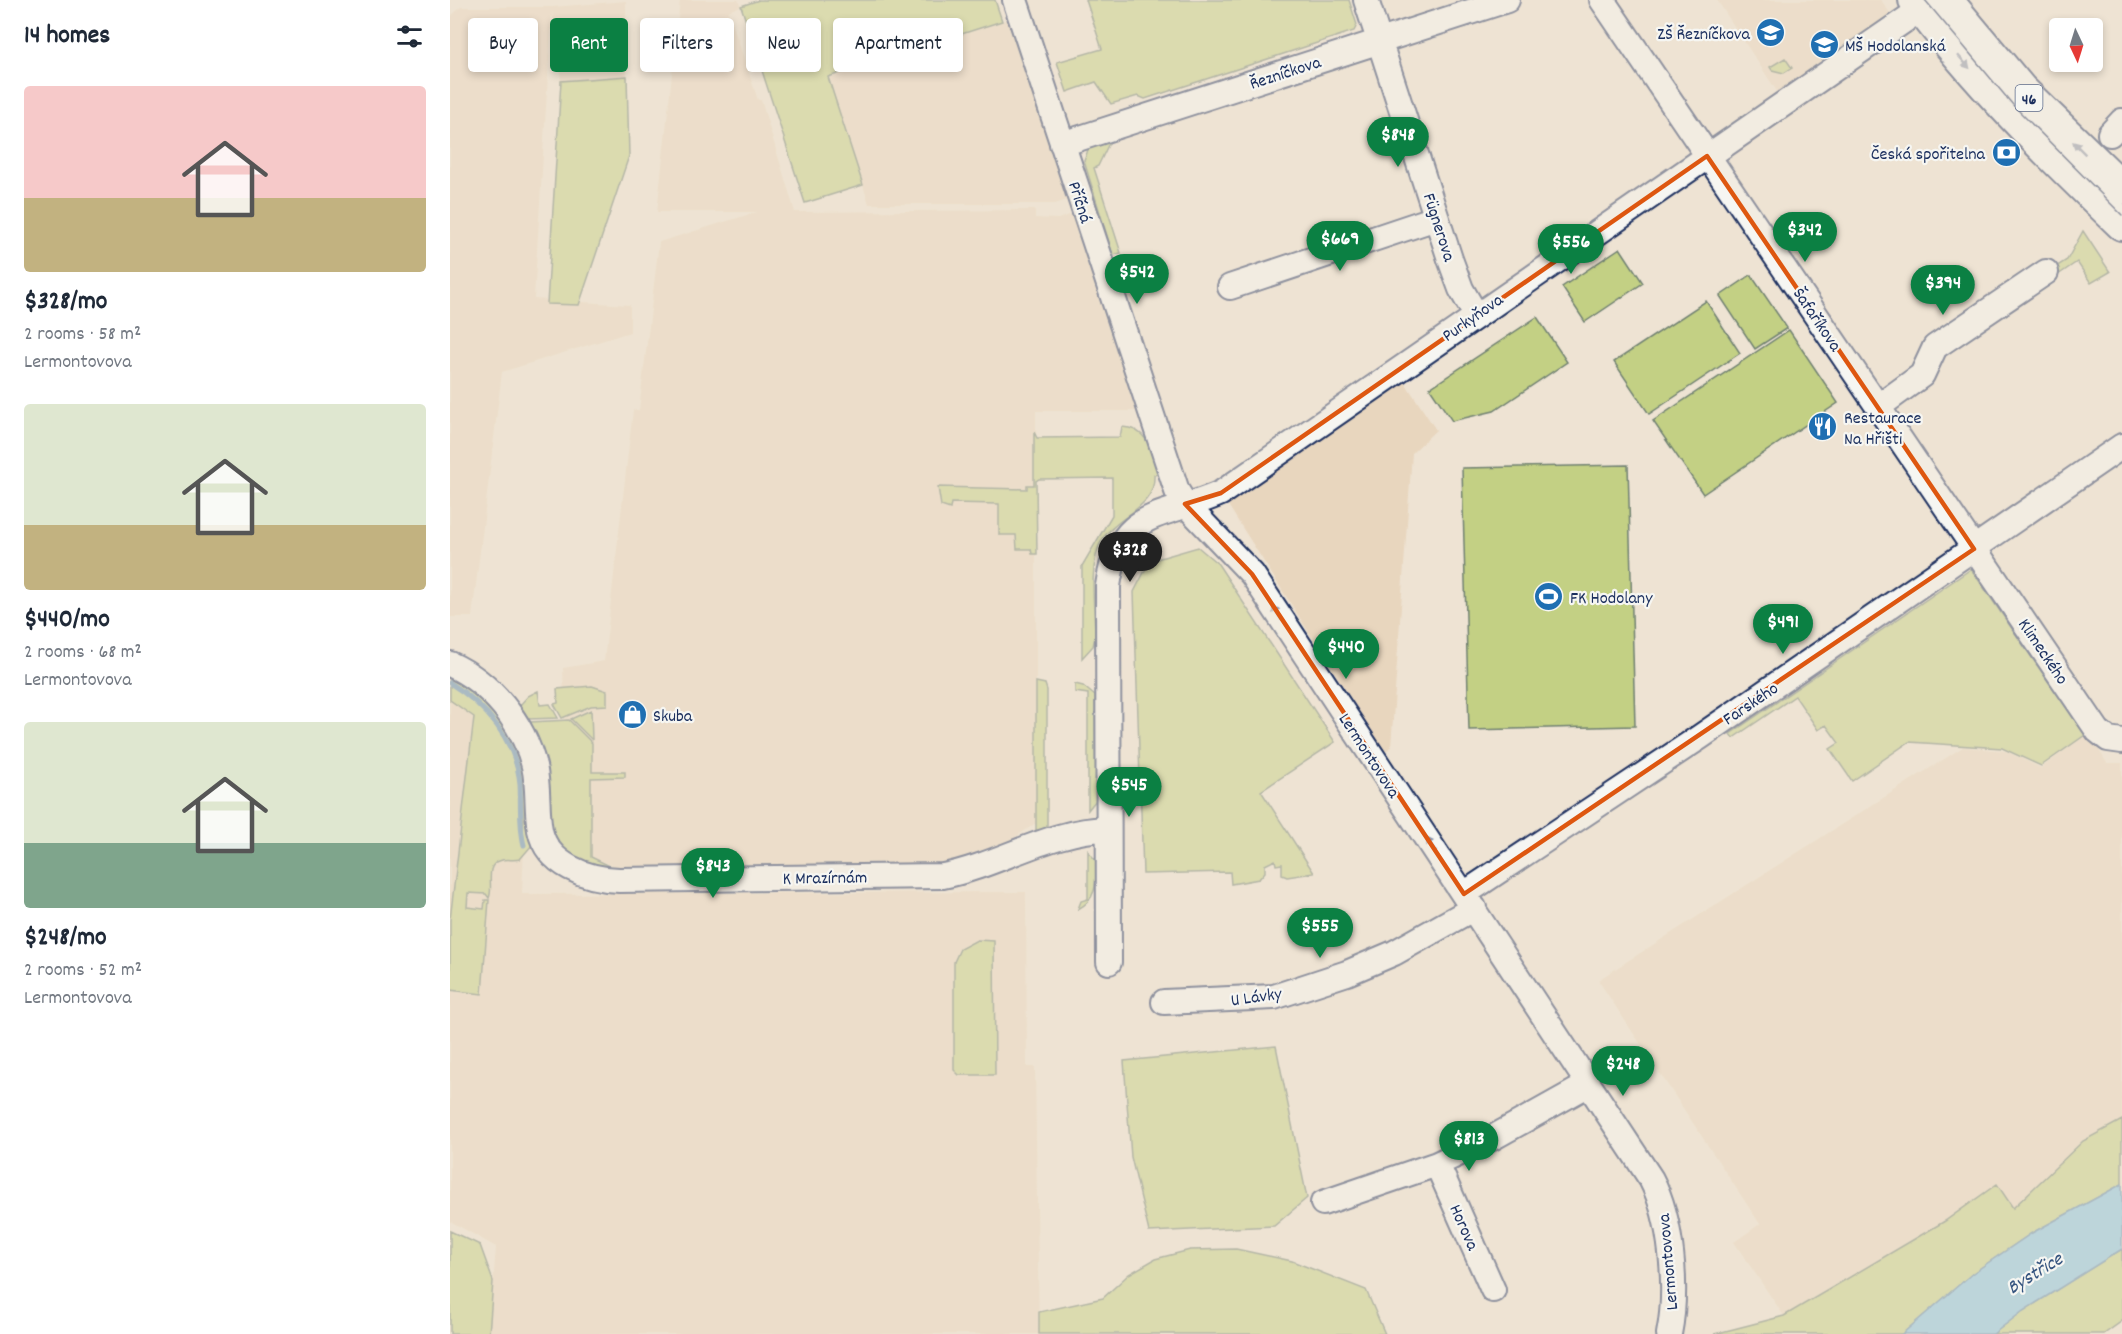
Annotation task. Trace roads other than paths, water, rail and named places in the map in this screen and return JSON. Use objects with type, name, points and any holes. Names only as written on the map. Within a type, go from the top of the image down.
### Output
[{"type":"main road","name":"46","points":[[1929,2],[2096,166],[2122,188]]},
{"type":"main road","points":[[1929,2],[1957,54],[2007,110],[2122,224]]},
{"type":"street","name":"Příčná","points":[[1015,0],[1173,479],[1185,504]]},
{"type":"street","name":"Fügnerova","points":[[1366,0],[1461,289],[1476,315]]},
{"type":"street","name":"Řezníčkova","points":[[1062,144],[1507,0]]},
{"type":"street","name":"Šafaříkova","points":[[1602,0],[1974,549]]},
{"type":"street","name":"Purkyňova","points":[[1185,504],[1221,493],[1929,2]]},
{"type":"street","points":[[1230,287],[1437,218]]},
{"type":"street","points":[[1878,407],[1922,375],[1935,347],[2046,272]]},
{"type":"street","name":"Farského","points":[[1469,901],[2122,446]]},
{"type":"street","points":[[1109,962],[1108,609],[1111,564],[1129,533],[1165,510],[1185,504]]},
{"type":"street","name":"Lermontovova","points":[[1185,504],[1252,574],[1651,1179],[1662,1202],[1671,1256],[1672,1321],[1669,1334]]},
{"type":"street","name":"Klimeckého","points":[[1974,549],[2098,731],[2108,739],[2122,741]]},
{"type":"street","name":"K Mrazírnám","points":[[450,664],[481,682],[503,704],[531,755],[536,775],[539,825],[544,842],[564,863],[590,877],[619,880],[943,876],[975,868],[1068,832],[1108,829]]},
{"type":"street","name":"U Lávky","points":[[1164,1002],[1274,997],[1394,953],[1469,901]]},
{"type":"street","points":[[1323,1203],[1437,1164],[1509,1129],[1589,1084]]},
{"type":"street","name":"Horova","points":[[1437,1164],[1492,1290]]},
{"type":"water","name":"Bystřice","points":[[2122,1184],[2122,1249],[2023,1311],[1993,1334],[1902,1334],[1973,1273],[2032,1233]]},
{"type":"waterway","points":[[450,683],[476,702],[506,739],[517,768],[520,784],[524,845]]},
{"type":"tram line","points":[[1925,0],[2013,105],[2122,215]]},
{"type":"place","name":"ZŠ Řezníčkova","points":[[1771,33]]},
{"type":"place","name":"MŠ Hodolanská","points":[[1824,45]]},
{"type":"place","name":"Česká spořitelna","points":[[2006,153]]},
{"type":"place","name":"Restaurace Na Hřišti","points":[[1823,427]]},
{"type":"place","name":"FK Hodolany","points":[[1549,597]]},
{"type":"place","name":"Skuba","points":[[632,715]]}]
